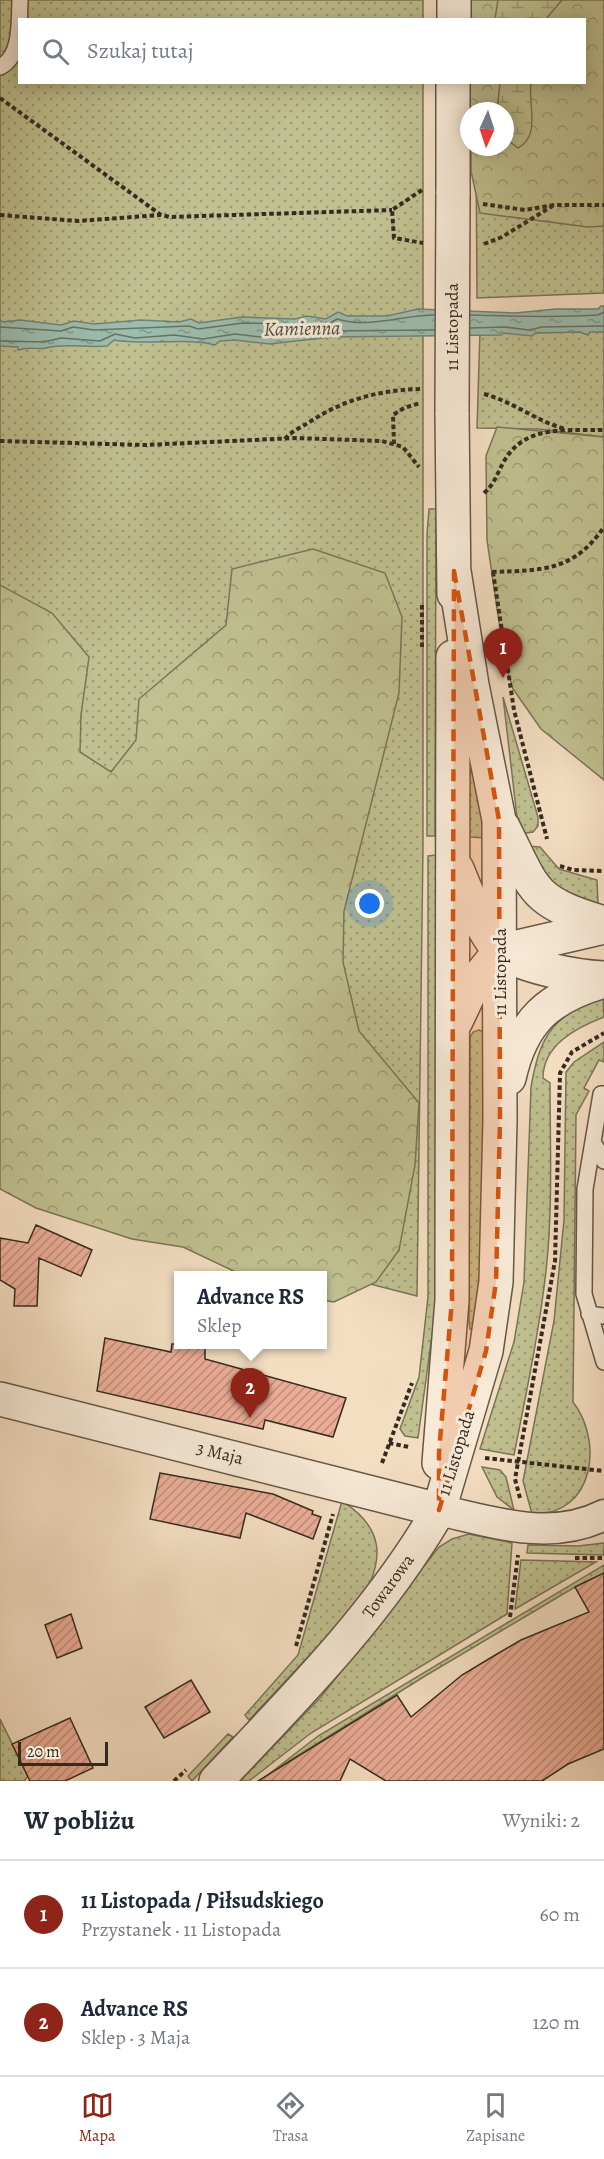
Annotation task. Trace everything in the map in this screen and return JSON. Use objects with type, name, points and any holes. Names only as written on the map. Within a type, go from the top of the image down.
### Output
[{"type":"street","points":[[454,0],[454,18]]},
{"type":"street","name":"11 Listopada","points":[[439,1510],[439,1452],[452,1300],[453,84]]},
{"type":"street","name":"11 Listopada","points":[[439,1510],[486,1351],[496,1282],[500,1121],[500,820],[472,685],[454,571]]},
{"type":"street","points":[[500,820],[531,884],[544,899],[564,911],[604,925]]},
{"type":"street","points":[[453,859],[472,905],[500,951],[555,971],[604,979]]},
{"type":"street","points":[[453,1028],[474,982],[500,951],[604,925]]},
{"type":"street","points":[[500,1121],[514,1055],[523,1035],[552,1002],[573,990],[604,979]]},
{"type":"street","name":"3 Maja","points":[[0,1399],[439,1510]]},
{"type":"street","points":[[439,1510],[539,1529],[579,1525],[604,1515]]},
{"type":"street","name":"Towarowa","points":[[204,1773],[282,1713],[360,1624],[395,1578],[439,1510]]},
{"type":"lane","points":[[19,18],[20,0]]},
{"type":"lane","points":[[0,67],[13,54],[18,27]]},
{"type":"lane","points":[[604,1094],[601,1094],[599,1142],[585,1189],[584,1294],[596,1315],[604,1362]]},
{"type":"lane","points":[[599,1142],[604,1161]]},
{"type":"path","points":[[0,98],[161,215]]},
{"type":"path","points":[[0,215],[78,222],[161,215],[170,217],[392,210],[416,192]]},
{"type":"path","points":[[453,194],[493,207],[525,210],[554,205],[604,205]]},
{"type":"path","points":[[392,210],[392,235]]},
{"type":"path","points":[[393,415],[394,444]]},
{"type":"path","points":[[452,501],[475,498],[488,489],[506,458],[530,436],[565,429],[604,430]]},
{"type":"path","points":[[0,441],[145,444],[248,442],[296,438],[376,440],[394,444],[409,453],[424,476],[425,465]]},
{"type":"path","points":[[511,571],[545,569],[563,564],[579,555],[604,526]]},
{"type":"path","points":[[493,572],[514,710],[548,846]]},
{"type":"path","points":[[422,600],[422,656]]},
{"type":"path","points":[[555,862],[573,870],[604,871]]},
{"type":"path","points":[[520,1502],[515,1479],[555,1261],[560,1073],[572,1052],[604,1033]]},
{"type":"path","points":[[389,1443],[414,1448]]},
{"type":"path","points":[[480,1458],[604,1471]]},
{"type":"path","points":[[294,1654],[335,1507]]},
{"type":"path","points":[[510,1617],[518,1557]]},
{"type":"path","points":[[174,1781],[204,1773]]},
{"type":"highlighted area","points":[[454,571],[499,820],[500,1121],[496,1282],[486,1351],[439,1510],[439,1452],[452,1300]]},
{"type":"green space","points":[[0,0],[423,0],[423,18],[18,18],[18,84],[423,84],[423,848],[417,1296],[327,1273],[327,1271],[320,1271],[0,1189]]},
{"type":"green space","points":[[471,0],[604,0],[604,226],[588,227],[480,213],[471,171],[471,156],[514,156],[514,102],[470,102],[469,84],[586,84],[586,18],[468,18]]},
{"type":"green space","points":[[498,0],[562,0],[547,18],[495,18]]},
{"type":"green space","points":[[604,0],[604,293],[477,298],[476,156],[514,156],[514,108],[579,84],[586,84],[586,18]]},
{"type":"green space","points":[[500,84],[531,84],[531,128],[525,143],[518,148],[514,145],[514,102],[498,102]]},
{"type":"green space","points":[[604,328],[604,437],[539,429],[477,428],[480,331]]},
{"type":"green space","points":[[497,427],[604,437],[604,780],[541,729],[513,689],[505,663],[487,540],[486,456]]},
{"type":"green space","points":[[429,509],[436,509],[435,836],[427,836],[427,534]]},
{"type":"green space","points":[[313,549],[385,573],[402,617],[399,693],[344,911],[343,962],[359,1031],[419,1103],[415,1165],[399,1250],[376,1282],[334,1302],[327,1301],[327,1271],[234,1271],[183,1247],[132,1239],[36,1208],[0,1189],[0,585],[52,613],[89,657],[81,715],[80,752],[111,772],[136,740],[139,699],[226,625],[232,569]]},
{"type":"green space","points":[[503,697],[538,817],[538,826],[533,832],[519,834]]},
{"type":"green space","points":[[471,772],[474,773],[487,838],[469,837],[468,777]]},
{"type":"green space","points":[[524,846],[540,847],[559,869],[597,880],[598,904],[564,900]]},
{"type":"green space","points":[[436,855],[437,1299],[418,1438],[405,1436],[400,1429],[419,1377],[428,1297],[428,856]]},
{"type":"green space","points":[[603,997],[604,1017],[572,1032],[563,1039],[555,1047],[544,1066],[543,1078],[550,1083],[550,1201],[546,1271],[536,1340],[514,1455],[480,1449],[514,1342],[524,1282],[531,1087],[539,1054],[552,1029],[561,1020],[572,1011]]},
{"type":"green space","points":[[479,1030],[484,1032],[484,1219],[478,1292],[473,1329],[470,1329],[470,1038],[473,1032]]},
{"type":"green space","points":[[604,1042],[604,1062],[599,1060],[584,1088],[589,1091],[576,1115],[573,1402],[583,1418],[590,1456],[587,1474],[580,1490],[569,1503],[553,1511],[532,1514],[523,1481],[554,1321],[564,1220],[566,1072],[574,1062]]},
{"type":"green space","points":[[482,1467],[500,1470],[506,1477],[514,1510],[497,1497]]},
{"type":"green space","points":[[342,1501],[356,1511],[373,1533],[377,1557],[369,1584],[362,1599],[249,1720],[245,1715],[298,1655]]},
{"type":"green space","points":[[469,1534],[512,1543],[507,1614],[311,1733],[249,1781],[240,1781],[321,1697],[439,1547],[452,1539]]},
{"type":"green space","points":[[604,1543],[604,1555],[527,1553],[528,1545],[578,1546]]},
{"type":"green space","points":[[521,1560],[596,1562],[515,1609]]},
{"type":"green space","points":[[604,1565],[604,1573],[575,1587],[425,1676],[281,1766],[267,1781],[260,1781],[318,1736]]},
{"type":"green space","points":[[0,1719],[28,1776],[24,1781],[0,1781]]},
{"type":"green space","points":[[228,1734],[233,1737],[192,1781],[188,1776]]},
{"type":"water","name":"Kamienna","points":[[604,306],[604,332],[590,332],[588,335],[580,332],[536,333],[532,336],[504,333],[501,335],[331,337],[270,344],[235,340],[220,341],[215,345],[192,342],[114,340],[107,346],[61,346],[18,350],[18,347],[0,346],[0,320],[61,325],[74,321],[94,324],[141,320],[179,322],[191,319],[199,323],[242,317],[295,319],[307,316],[326,319],[338,312],[347,316],[387,316],[418,309],[515,313],[556,309],[598,309]]},
{"type":"building","points":[[36,1225],[92,1250],[81,1276],[39,1258],[37,1306],[14,1306],[15,1289],[0,1280],[0,1238],[28,1243]]},
{"type":"building","points":[[105,1338],[171,1352],[172,1344],[174,1344],[174,1349],[205,1349],[205,1359],[346,1398],[333,1437],[265,1420],[263,1429],[97,1391]]},
{"type":"building","points":[[160,1473],[273,1494],[313,1511],[312,1514],[321,1517],[313,1539],[246,1513],[240,1538],[150,1519]]},
{"type":"building","points":[[604,1573],[604,1749],[568,1764],[542,1781],[386,1781],[350,1759],[340,1781],[258,1781],[397,1695],[411,1717],[462,1675],[492,1657],[521,1640],[589,1612],[575,1587]]},
{"type":"building","points":[[71,1614],[82,1648],[57,1658],[45,1625]]},
{"type":"building","points":[[191,1680],[210,1712],[164,1738],[145,1707]]},
{"type":"building","points":[[70,1718],[93,1768],[65,1781],[30,1781],[12,1744]]},
{"type":"place","name":"11 Listopada / Piłsudskiego","points":[[503,678]]},
{"type":"place","name":"Advance RS","points":[[250,1418]]}]
